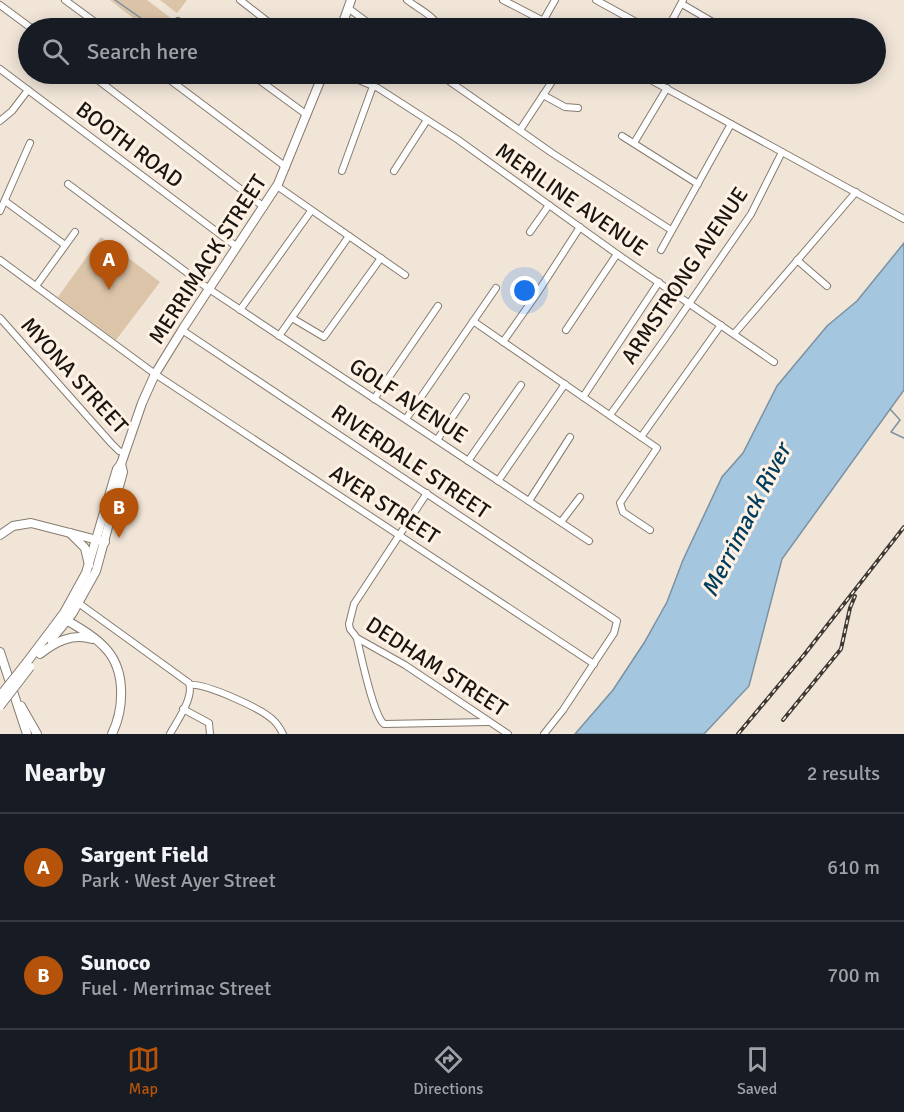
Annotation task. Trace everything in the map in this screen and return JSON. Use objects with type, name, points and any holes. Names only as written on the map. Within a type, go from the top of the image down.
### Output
[{"type":"highway","points":[[0,535],[13,526],[26,523],[101,540]]},
{"type":"highway","points":[[70,533],[85,548],[89,565]]},
{"type":"highway","points":[[64,619],[108,651],[119,677],[121,700],[112,734]]},
{"type":"highway","points":[[40,654],[56,643],[72,637],[84,637],[96,641]]},
{"type":"highway","points":[[0,652],[27,734]]},
{"type":"highway","points":[[14,694],[37,734]]},
{"type":"main road","name":"MERRIMACK STREET","points":[[101,540],[117,470],[122,464],[142,403],[155,374],[277,186],[319,84]]},
{"type":"main road","points":[[75,601],[101,540]]},
{"type":"main road","points":[[0,696],[40,654],[96,571],[101,540]]},
{"type":"main road","points":[[0,706],[64,619]]},
{"type":"street","points":[[65,0],[89,18]]},
{"type":"street","points":[[240,0],[263,18]]},
{"type":"street","points":[[406,0],[432,18]]},
{"type":"street","points":[[503,0],[537,18]]},
{"type":"street","points":[[545,18],[555,0]]},
{"type":"street","points":[[596,0],[629,18]]},
{"type":"street","points":[[673,18],[682,2],[707,18]]},
{"type":"street","points":[[350,4],[365,18]]},
{"type":"street","points":[[0,5],[18,18]]},
{"type":"street","name":"BOOTH ROAD","points":[[0,69],[18,82]]},
{"type":"street","name":"BOOTH ROAD","points":[[20,84],[237,248]]},
{"type":"street","points":[[103,84],[264,207]]},
{"type":"street","points":[[175,84],[286,168]]},
{"type":"street","points":[[265,84],[307,115]]},
{"type":"street","name":"MERILINE AVENUE","points":[[368,84],[427,120],[774,363]]},
{"type":"street","points":[[454,84],[670,231]]},
{"type":"street","points":[[520,130],[550,84]]},
{"type":"street","points":[[660,84],[904,219]]},
{"type":"street","points":[[342,171],[373,86]]},
{"type":"street","points":[[634,143],[667,88]]},
{"type":"street","points":[[3,119],[28,90]]},
{"type":"street","points":[[543,95],[565,107],[578,108]]},
{"type":"street","points":[[394,171],[427,120]]},
{"type":"street","points":[[661,250],[731,124]]},
{"type":"street","points":[[622,136],[698,184]]},
{"type":"street","points":[[0,211],[30,143]]},
{"type":"street","name":"ARMSTRONG AVENUE","points":[[610,415],[751,214],[782,152]]},
{"type":"street","name":"GOLF AVENUE","points":[[68,184],[209,289],[589,541]]},
{"type":"street","points":[[277,186],[405,275]]},
{"type":"street","points":[[734,334],[856,192]]},
{"type":"street","points":[[4,201],[65,245]]},
{"type":"street","points":[[530,232],[549,205]]},
{"type":"street","points":[[240,310],[311,210]]},
{"type":"street","points":[[503,342],[580,227]]},
{"type":"street","points":[[36,286],[75,232]]},
{"type":"street","points":[[279,336],[349,236]]},
{"type":"street","points":[[566,330],[617,254]]},
{"type":"street","points":[[292,318],[324,337],[381,258]]},
{"type":"street","points":[[797,260],[827,286]]},
{"type":"street","name":"AYER STREET","points":[[0,261],[155,374],[594,664]]},
{"type":"street","points":[[582,397],[659,282]]},
{"type":"street","points":[[406,419],[496,288]]},
{"type":"street","points":[[374,399],[438,306]]},
{"type":"street","name":"MYONA STREET","points":[[0,318],[116,449],[125,453]]},
{"type":"street","points":[[473,321],[657,448],[623,498],[621,507],[623,512],[650,530]]},
{"type":"street","points":[[641,437],[721,325]]},
{"type":"street","name":"RIVERDALE STREET","points":[[182,330],[614,618],[617,624],[614,633],[594,664]]},
{"type":"street","points":[[468,461],[520,384]]},
{"type":"street","points":[[498,481],[565,384]]},
{"type":"street","points":[[437,440],[466,397]]},
{"type":"street","points":[[529,501],[570,437]]},
{"type":"street","points":[[399,535],[427,493]]},
{"type":"street","points":[[561,522],[580,497]]},
{"type":"street","name":"DEDHAM STREET","points":[[399,535],[354,604],[349,626],[357,639],[405,665],[508,734]]},
{"type":"street","points":[[75,601],[190,685],[190,693],[170,734]]},
{"type":"street","points":[[357,639],[376,709],[380,721],[384,724],[489,722]]},
{"type":"street","points":[[544,734],[594,664]]},
{"type":"street","points":[[190,685],[207,687],[265,714],[276,722],[283,734]]},
{"type":"street","points":[[183,709],[209,723],[210,734]]},
{"type":"shaded area","points":[[110,0],[147,0],[171,18],[133,18]]},
{"type":"shaded area","points":[[160,0],[187,0],[177,13]]},
{"type":"shaded area","points":[[101,237],[160,282],[116,340],[58,297]]},
{"type":"water","name":"Merrimack River","points":[[904,243],[904,390],[782,559],[749,686],[704,734],[575,734],[613,690],[644,643],[667,602],[683,560],[722,477],[743,453],[777,386],[827,326],[857,301]]},
{"type":"waterway","points":[[115,0],[141,18]]},
{"type":"waterway","points":[[890,409],[900,420],[891,432],[904,438]]},
{"type":"railway","points":[[738,734],[804,655],[904,527]]},
{"type":"railway","points":[[783,720],[841,649],[855,596]]},
{"type":"place","name":"Sargent Field","points":[[109,290]]},
{"type":"place","name":"Sunoco","points":[[119,538]]}]
